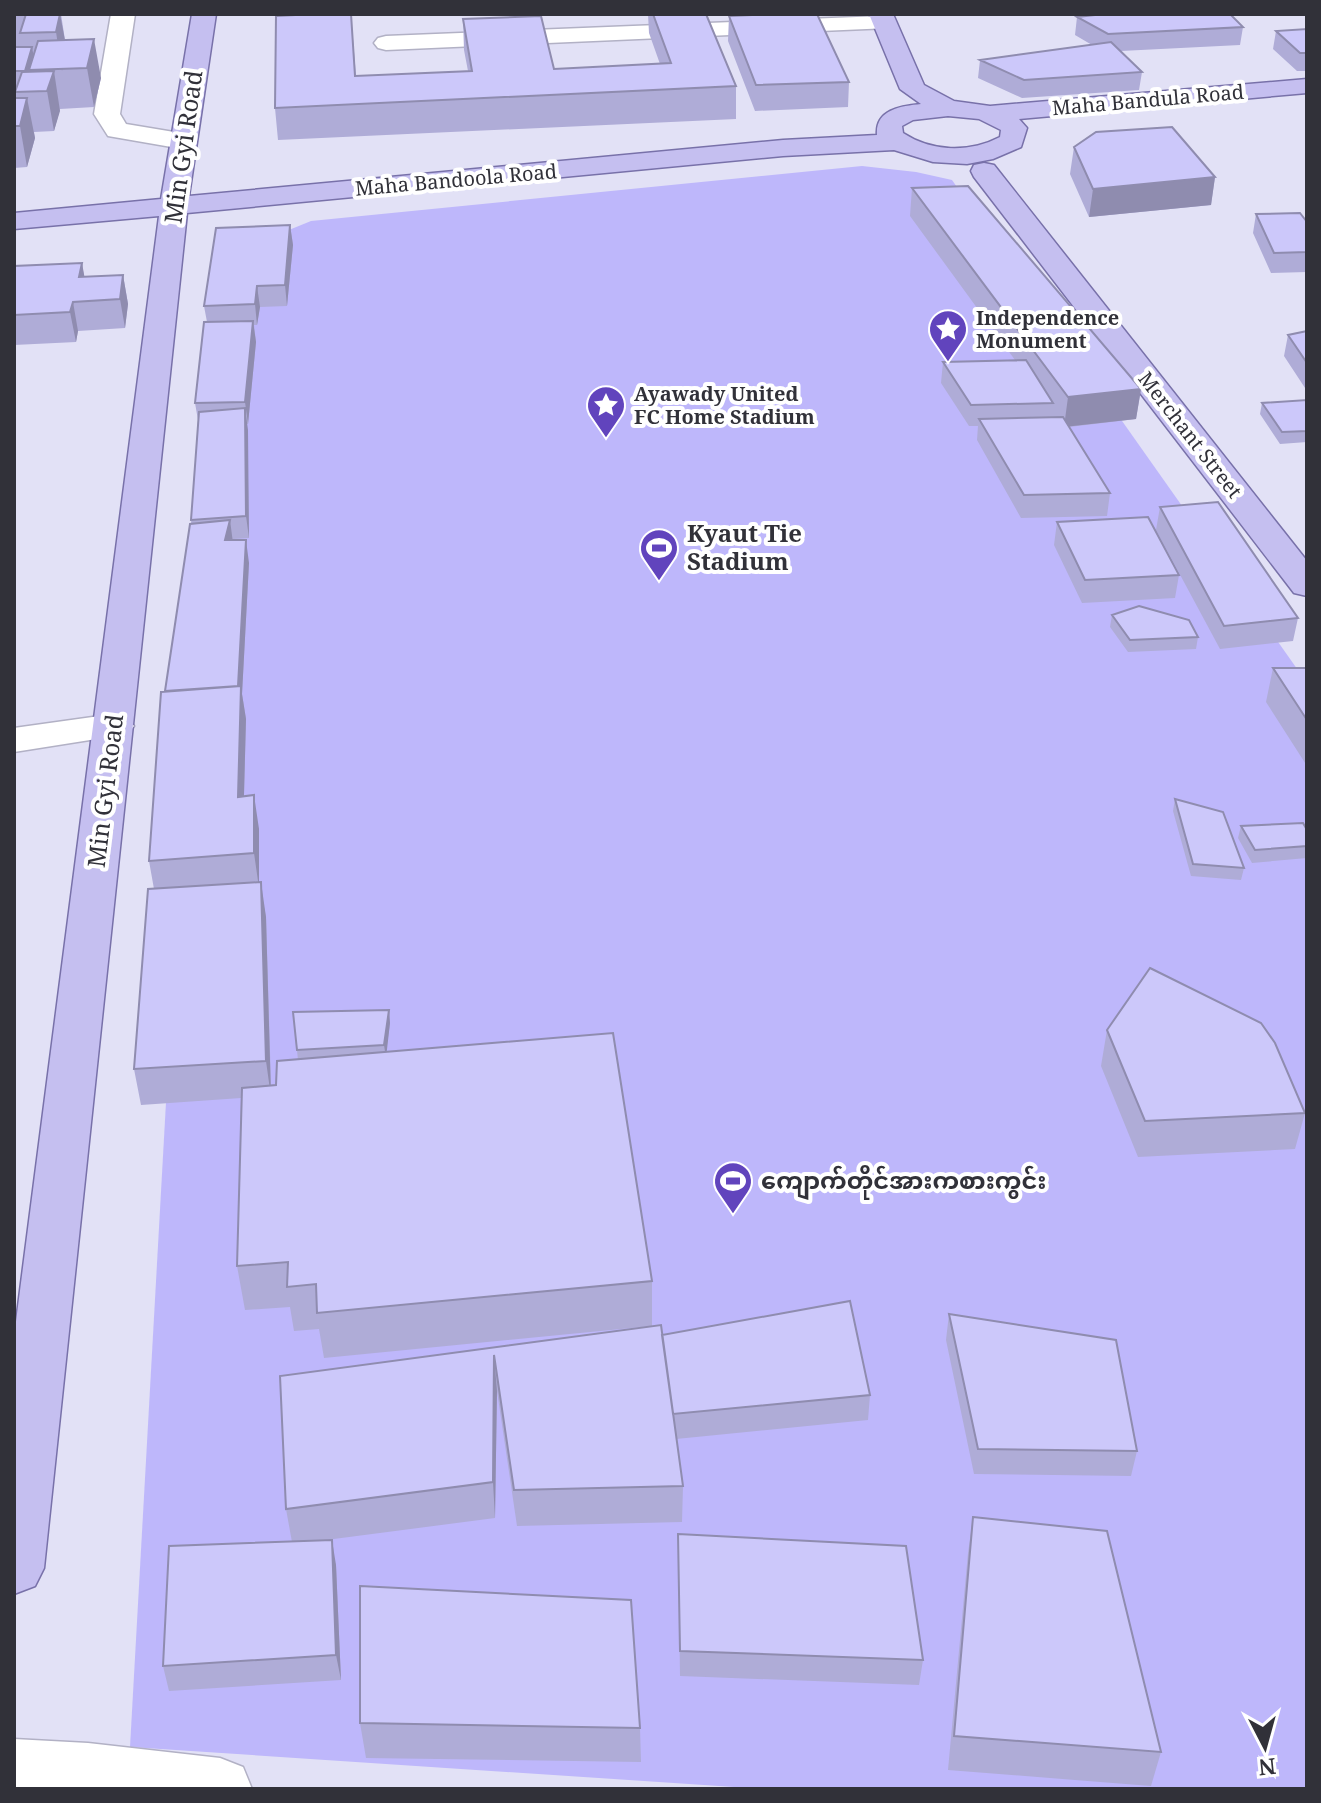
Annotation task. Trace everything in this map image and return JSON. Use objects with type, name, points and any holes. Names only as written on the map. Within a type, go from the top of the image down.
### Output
[{"type":"main road","name":"Min Gyi Road","points":[[14,1568],[175,198],[204,14]]},
{"type":"main road","points":[[882,18],[902,117],[913,149],[988,161],[1012,141],[1014,128]]},
{"type":"main road","name":"Maha Bandula Road","points":[[990,114],[1307,86]]},
{"type":"main road","name":"Maha Bandoola Road","points":[[14,203],[175,198],[783,148],[948,108],[990,114]]},
{"type":"main road","points":[[990,114],[1014,128],[1307,109]]},
{"type":"main road","name":"Merchant Street","points":[[988,161],[1307,585]]},
{"type":"main road","name":"Maha Bandoola Road","points":[[14,221],[175,198]]},
{"type":"street","points":[[123,14],[107,114],[110,122],[117,130],[183,141]]},
{"type":"street","points":[[386,43],[882,18]]},
{"type":"street","points":[[14,740],[114,726]]},
{"type":"street","points":[[14,1769],[88,1773],[220,1789]]},
{"type":"shaded area","name":"ကျောက်တိုင်အားကစားကွင်း","points":[[862,166],[952,180],[1307,683],[1307,1789],[765,1789],[130,1747],[213,261],[311,221]]},
{"type":"building","points":[[26,14],[60,14],[56,32],[20,33]]},
{"type":"building","points":[[351,14],[355,76],[472,71],[463,19],[541,16],[554,69],[671,63],[653,14],[706,14],[736,86],[275,108],[276,16]]},
{"type":"building","points":[[817,14],[849,82],[756,85],[729,16]]},
{"type":"building","points":[[1104,14],[1230,14],[1243,27],[1108,34],[1077,17]]},
{"type":"building","points":[[1307,29],[1307,53],[1300,53],[1276,31]]},
{"type":"building","points":[[94,39],[87,68],[29,70],[38,41]]},
{"type":"building","points":[[1111,42],[1142,72],[1024,80],[980,60]]},
{"type":"building","points":[[14,47],[32,47],[25,71],[14,71]]},
{"type":"building","points":[[54,71],[47,91],[15,92],[22,72]]},
{"type":"building","points":[[14,98],[27,98],[20,126],[14,126]]},
{"type":"building","points":[[1172,127],[1215,177],[1093,189],[1074,147],[1096,132]]},
{"type":"building","points":[[968,186],[1141,389],[1068,397],[912,188]]},
{"type":"building","points":[[1300,213],[1307,222],[1307,252],[1274,253],[1256,214]]},
{"type":"building","points":[[290,225],[285,285],[257,286],[255,304],[204,306],[216,228]]},
{"type":"building","points":[[82,263],[79,277],[123,275],[120,299],[73,302],[70,312],[14,315],[14,266]]},
{"type":"building","points":[[253,321],[245,402],[195,403],[204,322]]},
{"type":"building","points":[[1307,331],[1307,363],[1288,335]]},
{"type":"building","points":[[1026,360],[1053,403],[971,405],[943,362]]},
{"type":"building","points":[[1307,400],[1307,431],[1282,432],[1262,403]]},
{"type":"building","points":[[245,408],[246,516],[191,520],[199,412]]},
{"type":"building","points":[[1063,417],[1110,493],[1024,495],[979,419]]},
{"type":"building","points":[[1218,502],[1298,618],[1224,626],[1160,507]]},
{"type":"building","points":[[1148,517],[1179,575],[1085,580],[1057,522]]},
{"type":"building","points":[[230,520],[225,540],[246,540],[238,686],[165,691],[190,524]]},
{"type":"building","points":[[1139,606],[1189,620],[1198,637],[1130,640],[1112,615]]},
{"type":"building","points":[[1273,668],[1307,668],[1307,720]]},
{"type":"building","points":[[241,686],[238,797],[254,795],[254,853],[149,861],[161,692]]},
{"type":"building","points":[[1175,799],[1223,812],[1244,868],[1193,864]]},
{"type":"building","points":[[1303,823],[1307,830],[1307,846],[1255,850],[1241,826]]},
{"type":"building","points":[[261,882],[266,1061],[134,1069],[148,889]]},
{"type":"building","points":[[1150,968],[1261,1023],[1275,1043],[1305,1113],[1145,1121],[1107,1030]]},
{"type":"building","points":[[389,1010],[384,1045],[297,1050],[293,1012]]},
{"type":"building","points":[[613,1033],[652,1281],[317,1313],[316,1284],[287,1287],[288,1262],[237,1266],[242,1088],[276,1085],[277,1061]]},
{"type":"building","points":[[850,1301],[870,1395],[673,1414],[662,1335]]},
{"type":"building","points":[[949,1314],[1116,1340],[1137,1451],[978,1449]]},
{"type":"building","points":[[661,1325],[683,1486],[514,1490],[494,1355],[493,1482],[286,1509],[280,1376]]},
{"type":"building","points":[[973,1517],[1107,1531],[1161,1752],[954,1736]]},
{"type":"building","points":[[678,1534],[906,1546],[923,1660],[680,1651]]},
{"type":"building","points":[[332,1540],[336,1655],[163,1666],[169,1546]]},
{"type":"building","points":[[360,1586],[631,1600],[640,1728],[360,1723]]},
{"type":"place","name":"Independence Monument","points":[[948,363]]},
{"type":"place","name":"Ayawady United FC Home Stadium","points":[[606,439]]},
{"type":"place","name":"Kyaut Tie Stadium","points":[[659,582]]},
{"type":"place","name":"ကျောက်တိုင်အားကစားကွင်း","points":[[733,1215]]}]
